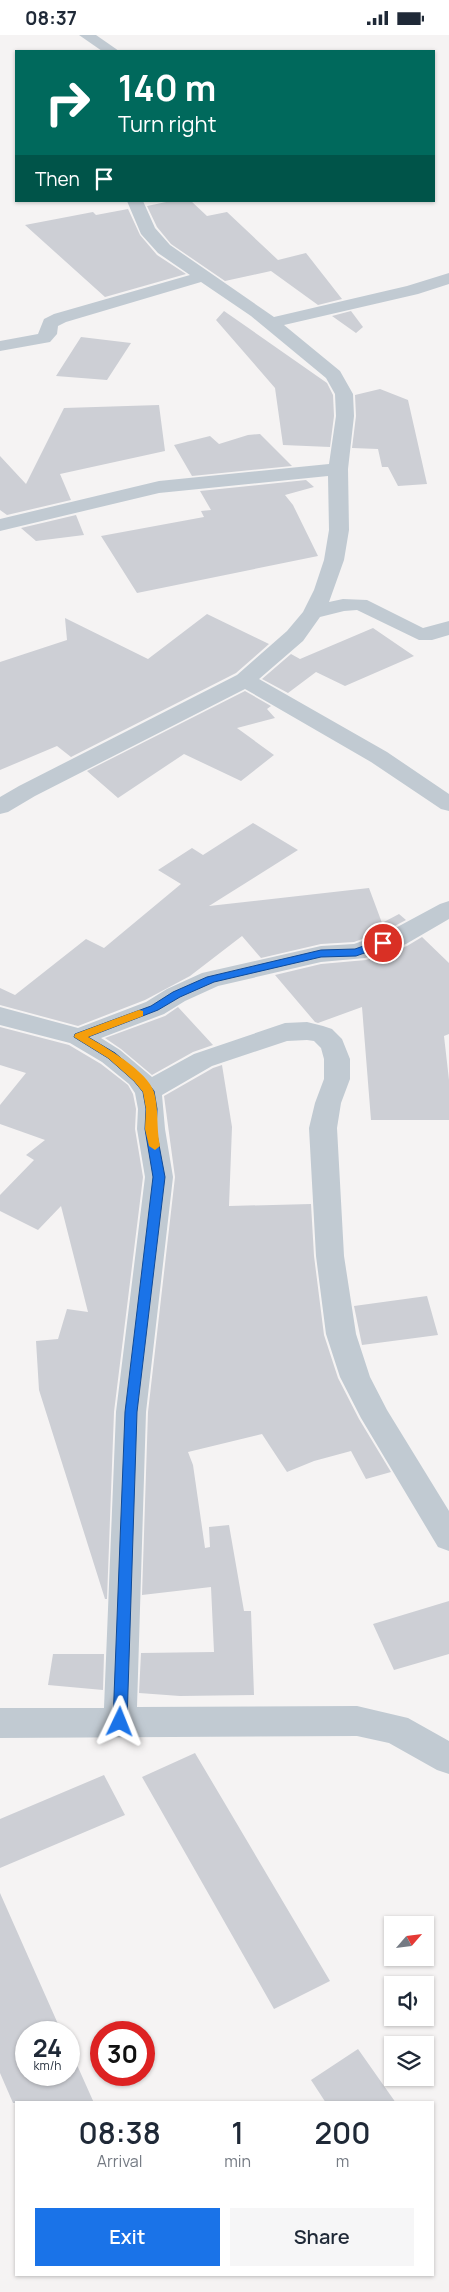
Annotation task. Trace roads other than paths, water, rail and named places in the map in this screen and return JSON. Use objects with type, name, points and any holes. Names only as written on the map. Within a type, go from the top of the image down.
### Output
[{"type":"street","points":[[86,35],[110,50]]},
{"type":"street","points":[[0,807],[27,791],[245,680],[295,636],[313,613],[324,590],[334,560],[339,530],[338,469],[345,416],[344,394],[334,375],[270,323],[164,249],[147,231],[136,202]]},
{"type":"street","points":[[0,346],[44,338],[48,333],[50,323],[60,318],[204,276]]},
{"type":"street","points":[[270,323],[412,289],[449,278]]},
{"type":"street","points":[[0,525],[159,487],[338,469]]},
{"type":"street","points":[[313,613],[343,605],[360,604],[419,634],[432,634],[449,627]]},
{"type":"street","points":[[245,680],[379,757],[449,804]]},
{"type":"street","points":[[79,1037],[155,1008],[176,995],[211,979],[321,953],[356,952],[446,916]]},
{"type":"street","points":[[0,1016],[79,1037],[112,1056],[138,1078],[148,1091],[152,1109],[151,1129],[159,1177],[131,1412],[120,1722]]},
{"type":"street","points":[[148,1091],[203,1060],[285,1033],[307,1031],[323,1035],[333,1045],[338,1059],[337,1079],[328,1103],[323,1128],[330,1256],[341,1333],[355,1377],[376,1418],[449,1538]]},
{"type":"street","points":[[0,1723],[356,1721],[396,1729],[449,1759]]}]
